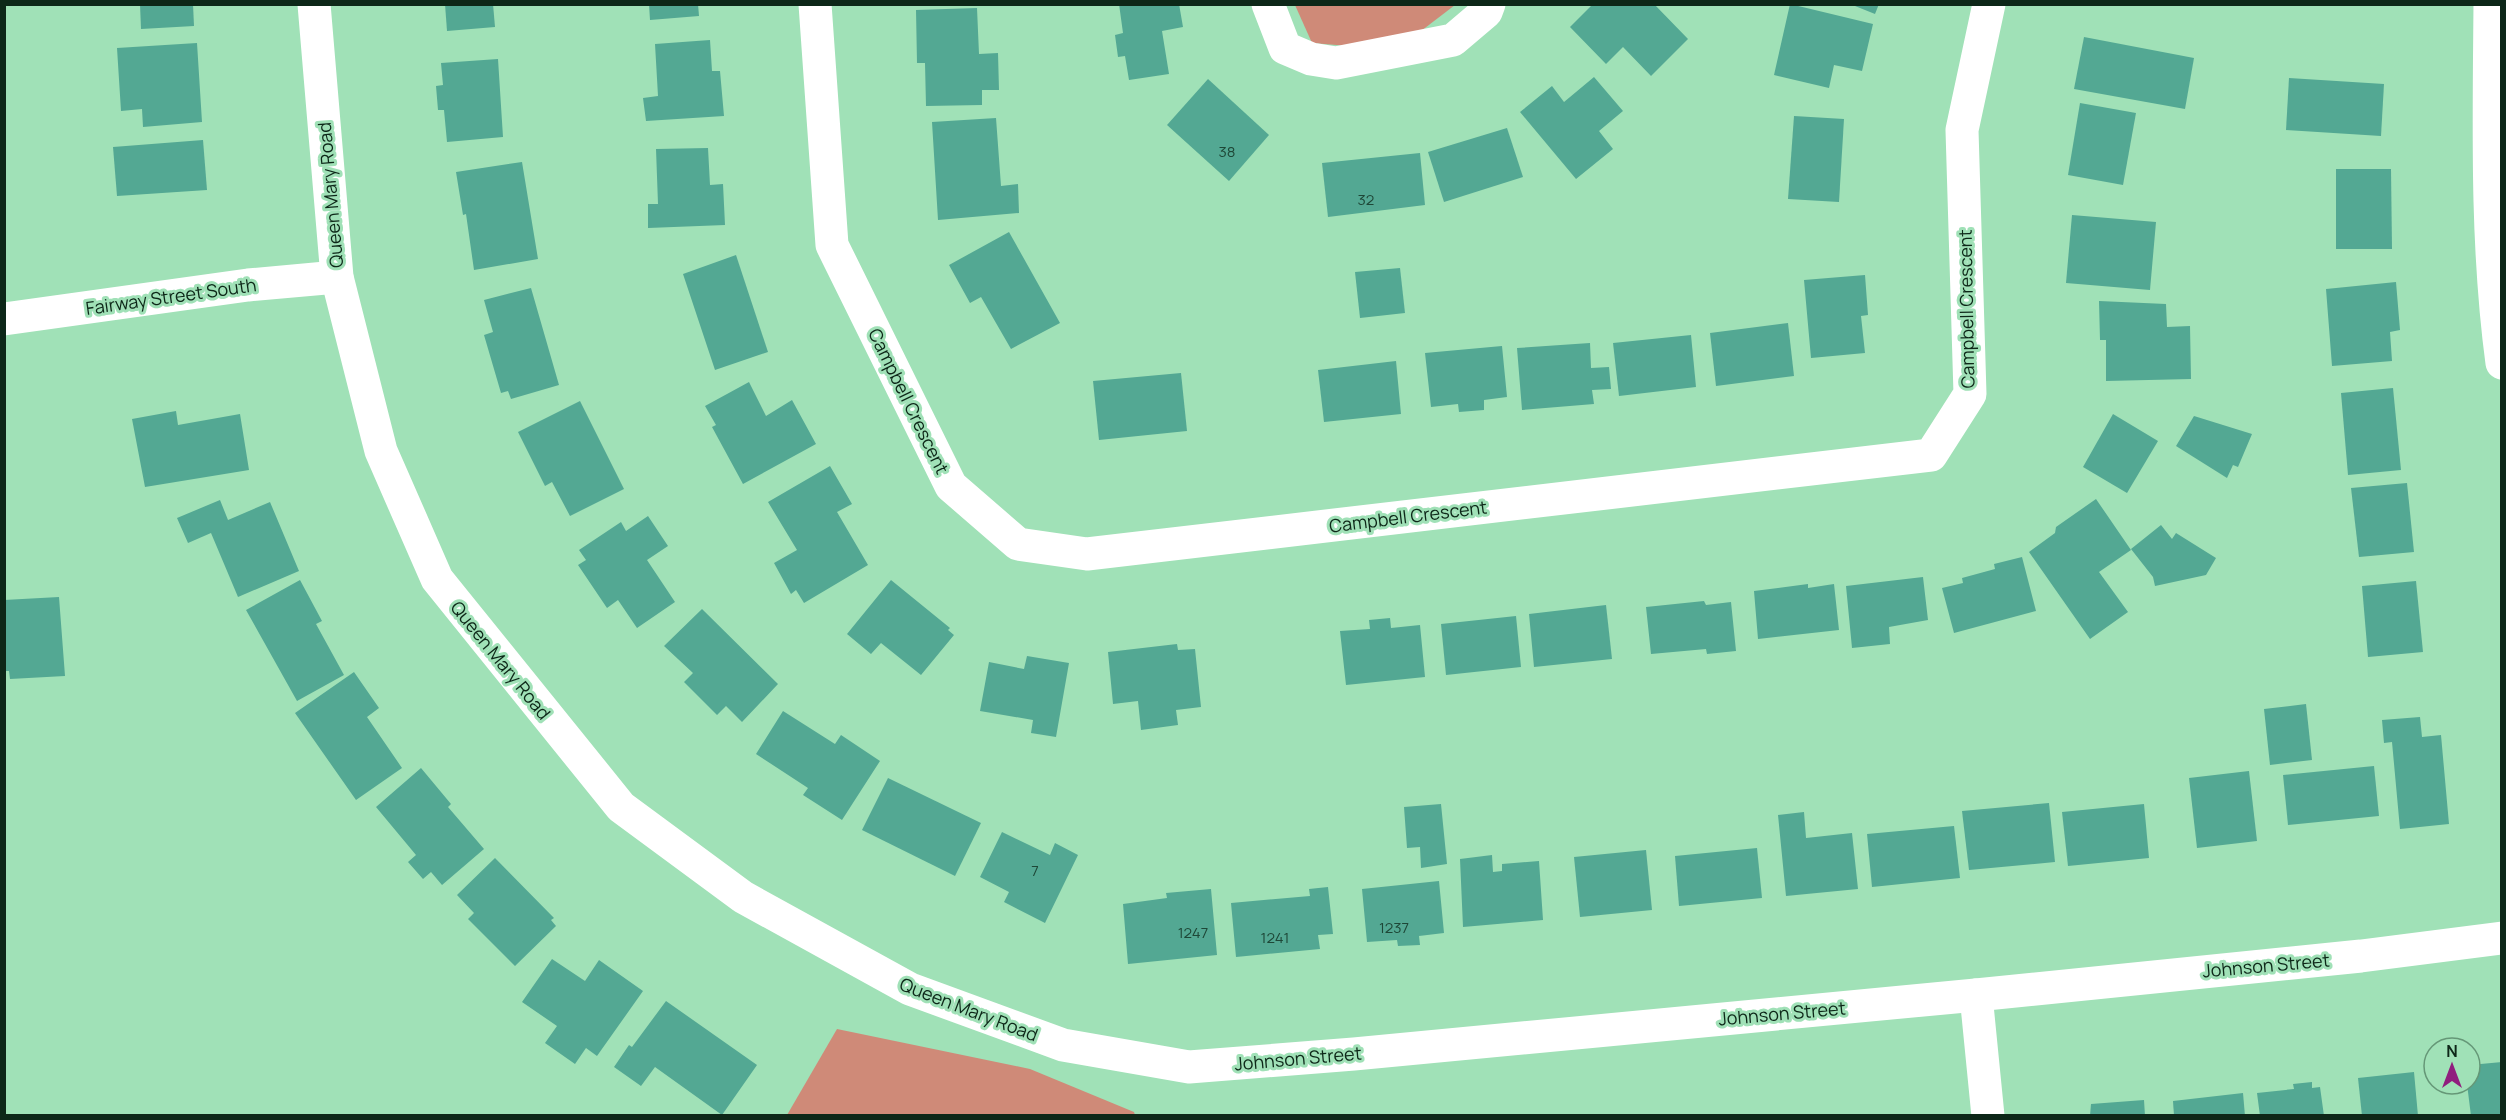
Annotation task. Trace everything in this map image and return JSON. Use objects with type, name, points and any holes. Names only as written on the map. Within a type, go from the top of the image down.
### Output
[{"type":"street","name":"Queen Mary Road","points":[[314,4],[337,278],[381,451],[437,579],[621,807],[743,897],[910,989],[1063,1045]]},
{"type":"street","name":"Campbell Crescent","points":[[815,4],[832,245],[951,486],[1018,544],[1087,554],[1931,455],[1970,394],[1962,130],[1989,4]]},
{"type":"street","points":[[1268,4],[1285,48],[1311,59],[1336,63],[1453,40],[1486,12],[1490,4]]},
{"type":"street","points":[[2490,4],[2488,197],[2494,309],[2502,363]]},
{"type":"street","name":"Fairway Street South","points":[[4,319],[249,285],[337,278]]},
{"type":"street","name":"Johnson Street","points":[[1063,1045],[1190,1067],[1976,995],[2361,956],[2502,938]]},
{"type":"street","points":[[1976,995],[1988,1116]]},
{"type":"shaded area","points":[[1295,4],[1455,5],[1421,31],[1349,46],[1312,43]]},
{"type":"shaded area","points":[[837,1029],[1030,1069],[1134,1112],[1135,1115],[787,1115]]},
{"type":"building","points":[[140,4],[193,4],[194,26],[141,29]]},
{"type":"building","points":[[445,4],[493,4],[495,27],[447,31]]},
{"type":"building","points":[[649,4],[698,4],[699,16],[650,20]]},
{"type":"building","points":[[1119,4],[1179,4],[1183,27],[1162,31],[1169,74],[1129,80],[1125,56],[1118,57],[1115,35],[1123,33]]},
{"type":"building","points":[[1593,4],[1654,4],[1688,39],[1651,76],[1623,47],[1606,64],[1570,27]]},
{"type":"building","points":[[1790,4],[1873,24],[1862,71],[1834,65],[1829,88],[1774,75]]},
{"type":"building","points":[[1850,4],[1879,4],[1875,14]]},
{"type":"building","points":[[977,8],[979,54],[998,53],[999,90],[982,90],[982,105],[926,106],[925,63],[917,63],[916,10]]},
{"type":"building","points":[[2084,37],[2194,58],[2185,109],[2074,89]]},
{"type":"building","points":[[710,40],[712,71],[720,71],[724,116],[646,121],[643,98],[658,96],[655,44]]},
{"type":"building","points":[[197,43],[202,122],[143,127],[142,109],[121,111],[117,48]]},
{"type":"building","points":[[498,59],[503,137],[447,142],[444,110],[438,110],[436,86],[443,85],[441,63]]},
{"type":"building","points":[[1594,77],[1623,111],[1599,131],[1613,149],[1576,179],[1520,112],[1552,86],[1564,102]]},
{"type":"building","points":[[2289,78],[2384,84],[2381,136],[2286,130]]},
{"type":"building","points":[[1208,79],[1269,135],[1229,181],[1167,125]]},
{"type":"building","points":[[2080,103],[2136,113],[2123,185],[2068,175]]},
{"type":"building","points":[[1794,116],[1844,119],[1839,202],[1788,199]]},
{"type":"building","points":[[996,118],[1001,186],[1018,184],[1019,213],[938,220],[932,122]]},
{"type":"building","points":[[1507,128],[1523,177],[1444,202],[1428,152]]},
{"type":"building","points":[[203,140],[207,190],[117,196],[113,147]]},
{"type":"building","points":[[708,148],[710,185],[723,184],[725,225],[648,228],[648,204],[658,204],[656,149]]},
{"type":"building","points":[[1420,153],[1425,205],[1328,217],[1322,163]]},
{"type":"building","points":[[522,162],[538,259],[474,270],[466,214],[463,215],[456,172]]},
{"type":"building","points":[[2336,169],[2391,169],[2392,249],[2336,249]]},
{"type":"building","points":[[2072,215],[2156,222],[2150,290],[2066,283]]},
{"type":"building","points":[[1009,232],[1060,323],[1011,349],[981,297],[970,303],[949,265]]},
{"type":"building","points":[[736,255],[768,352],[715,370],[683,274]]},
{"type":"building","points":[[1400,268],[1405,313],[1360,318],[1355,272]]},
{"type":"building","points":[[1865,275],[1868,315],[1861,316],[1865,353],[1811,358],[1804,280]]},
{"type":"building","points":[[2396,282],[2400,330],[2390,332],[2392,361],[2332,366],[2326,289]]},
{"type":"building","points":[[531,288],[559,385],[511,399],[508,391],[501,393],[484,335],[493,332],[484,300]]},
{"type":"building","points":[[2099,301],[2166,304],[2167,327],[2190,326],[2191,379],[2106,381],[2106,340],[2100,340]]},
{"type":"building","points":[[1788,323],[1794,376],[1716,386],[1710,333]]},
{"type":"building","points":[[1691,335],[1696,387],[1619,396],[1613,343]]},
{"type":"building","points":[[1590,343],[1591,368],[1609,367],[1611,389],[1592,390],[1594,404],[1522,410],[1517,348]]},
{"type":"building","points":[[1502,346],[1507,397],[1484,400],[1484,410],[1459,412],[1458,404],[1431,407],[1425,353]]},
{"type":"building","points":[[1396,361],[1401,414],[1324,422],[1318,370]]},
{"type":"building","points":[[1181,373],[1187,431],[1099,440],[1093,381]]},
{"type":"building","points":[[749,382],[766,416],[792,400],[816,444],[743,484],[712,427],[716,425],[705,406]]},
{"type":"building","points":[[2393,388],[2401,470],[2348,475],[2341,393]]},
{"type":"building","points":[[580,401],[624,489],[570,516],[552,482],[545,486],[518,432]]},
{"type":"building","points":[[176,411],[178,425],[240,414],[249,470],[145,487],[132,419]]},
{"type":"building","points":[[2113,414],[2158,441],[2127,493],[2083,467]]},
{"type":"building","points":[[2194,416],[2252,434],[2238,467],[2233,465],[2227,478],[2176,446]]},
{"type":"building","points":[[830,466],[852,504],[837,512],[868,565],[804,603],[796,590],[791,594],[774,563],[797,550],[768,502]]},
{"type":"building","points":[[2407,483],[2414,552],[2359,557],[2351,488]]},
{"type":"building","points":[[2096,499],[2131,550],[2099,572],[2128,612],[2090,639],[2029,552],[2055,533],[2056,527]]},
{"type":"building","points":[[220,500],[228,520],[270,502],[299,571],[238,597],[211,533],[188,543],[177,518]]},
{"type":"building","points":[[648,516],[668,546],[647,560],[675,602],[637,628],[618,600],[607,608],[578,565],[586,560],[579,550],[621,522],[626,531]]},
{"type":"building","points":[[2161,525],[2172,539],[2176,533],[2216,558],[2206,575],[2155,586],[2153,577],[2131,549]]},
{"type":"building","points":[[2022,557],[2036,611],[1954,633],[1942,588],[1963,583],[1962,578],[1995,569],[1994,564]]},
{"type":"building","points":[[1923,577],[1928,620],[1889,627],[1890,644],[1852,648],[1846,586]]},
{"type":"building","points":[[300,580],[322,621],[316,624],[344,675],[297,701],[246,610]]},
{"type":"building","points":[[891,580],[950,628],[948,630],[954,635],[921,675],[881,643],[871,654],[847,634]]},
{"type":"building","points":[[2416,581],[2423,652],[2368,657],[2362,586]]},
{"type":"building","points":[[1808,584],[1808,588],[1834,584],[1839,630],[1758,639],[1754,591]]},
{"type":"building","points":[[59,597],[65,676],[10,679],[9,671],[4,671],[4,600]]},
{"type":"building","points":[[1704,601],[1706,605],[1731,602],[1736,651],[1707,654],[1706,649],[1651,654],[1646,607]]},
{"type":"building","points":[[1606,605],[1612,659],[1534,667],[1529,614]]},
{"type":"building","points":[[702,609],[778,684],[742,722],[726,706],[717,715],[684,682],[693,673],[664,646]]},
{"type":"building","points":[[1516,616],[1521,667],[1446,675],[1441,624]]},
{"type":"building","points":[[1390,618],[1391,628],[1420,625],[1425,677],[1346,685],[1340,631],[1370,629],[1369,620]]},
{"type":"building","points":[[1177,644],[1178,650],[1195,649],[1201,707],[1176,710],[1178,725],[1141,730],[1138,701],[1113,704],[1108,652]]},
{"type":"building","points":[[1027,656],[1069,663],[1056,737],[1031,733],[1033,720],[980,711],[989,662],[1024,669]]},
{"type":"building","points":[[354,672],[379,708],[367,717],[402,768],[356,800],[295,713]]},
{"type":"building","points":[[2306,704],[2312,760],[2270,765],[2264,709]]},
{"type":"building","points":[[783,711],[835,744],[841,735],[880,761],[842,820],[803,795],[808,788],[756,754]]},
{"type":"building","points":[[2420,717],[2422,737],[2441,735],[2449,824],[2400,829],[2392,742],[2384,743],[2382,720]]},
{"type":"building","points":[[2374,766],[2379,816],[2288,825],[2283,775]]},
{"type":"building","points":[[421,768],[451,804],[448,807],[484,849],[442,885],[431,872],[423,879],[408,862],[416,855],[376,807]]},
{"type":"building","points":[[2249,771],[2257,841],[2197,848],[2189,778]]},
{"type":"building","points":[[888,778],[981,823],[955,876],[862,830]]},
{"type":"building","points":[[2049,803],[2055,862],[1969,870],[1962,811]]},
{"type":"building","points":[[1441,804],[1447,864],[1421,868],[1420,847],[1407,848],[1404,807]]},
{"type":"building","points":[[2144,804],[2149,858],[2068,866],[2062,812]]},
{"type":"building","points":[[1804,812],[1806,838],[1852,833],[1858,889],[1786,896],[1778,815]]},
{"type":"building","points":[[1954,826],[1960,878],[1872,887],[1867,834]]},
{"type":"building","points":[[1002,832],[1050,855],[1055,843],[1078,855],[1045,923],[1004,902],[1009,892],[980,877]]},
{"type":"building","points":[[1757,848],[1762,898],[1679,906],[1675,856]]},
{"type":"building","points":[[1646,850],[1652,910],[1580,917],[1574,857]]},
{"type":"building","points":[[1492,855],[1493,872],[1502,871],[1502,864],[1539,861],[1543,920],[1463,927],[1460,859]]},
{"type":"building","points":[[495,858],[554,918],[551,920],[556,926],[515,966],[468,919],[474,913],[457,895]]},
{"type":"building","points":[[1439,881],[1444,933],[1419,936],[1420,945],[1398,946],[1397,940],[1367,942],[1362,889]]},
{"type":"building","points":[[1328,887],[1333,934],[1318,935],[1320,949],[1236,957],[1231,903],[1310,896],[1309,889]]},
{"type":"building","points":[[1211,889],[1217,955],[1128,964],[1123,904],[1167,898],[1166,893]]},
{"type":"building","points":[[552,959],[585,981],[599,960],[643,991],[597,1056],[586,1048],[575,1064],[545,1043],[557,1026],[522,1002]]},
{"type":"building","points":[[666,1001],[757,1065],[722,1115],[655,1067],[641,1086],[614,1067],[629,1045],[632,1047]]},
{"type":"building","points":[[2502,1062],[2502,1116],[2471,1116],[2468,1096],[2482,1096],[2482,1064]]},
{"type":"building","points":[[2414,1072],[2418,1116],[2362,1116],[2358,1078]]},
{"type":"building","points":[[2312,1082],[2312,1088],[2320,1087],[2324,1116],[2260,1116],[2257,1093],[2294,1089],[2293,1084]]},
{"type":"building","points":[[2243,1093],[2245,1116],[2174,1116],[2173,1101]]},
{"type":"building","points":[[2144,1100],[2145,1116],[2090,1116],[2091,1104]]}]
